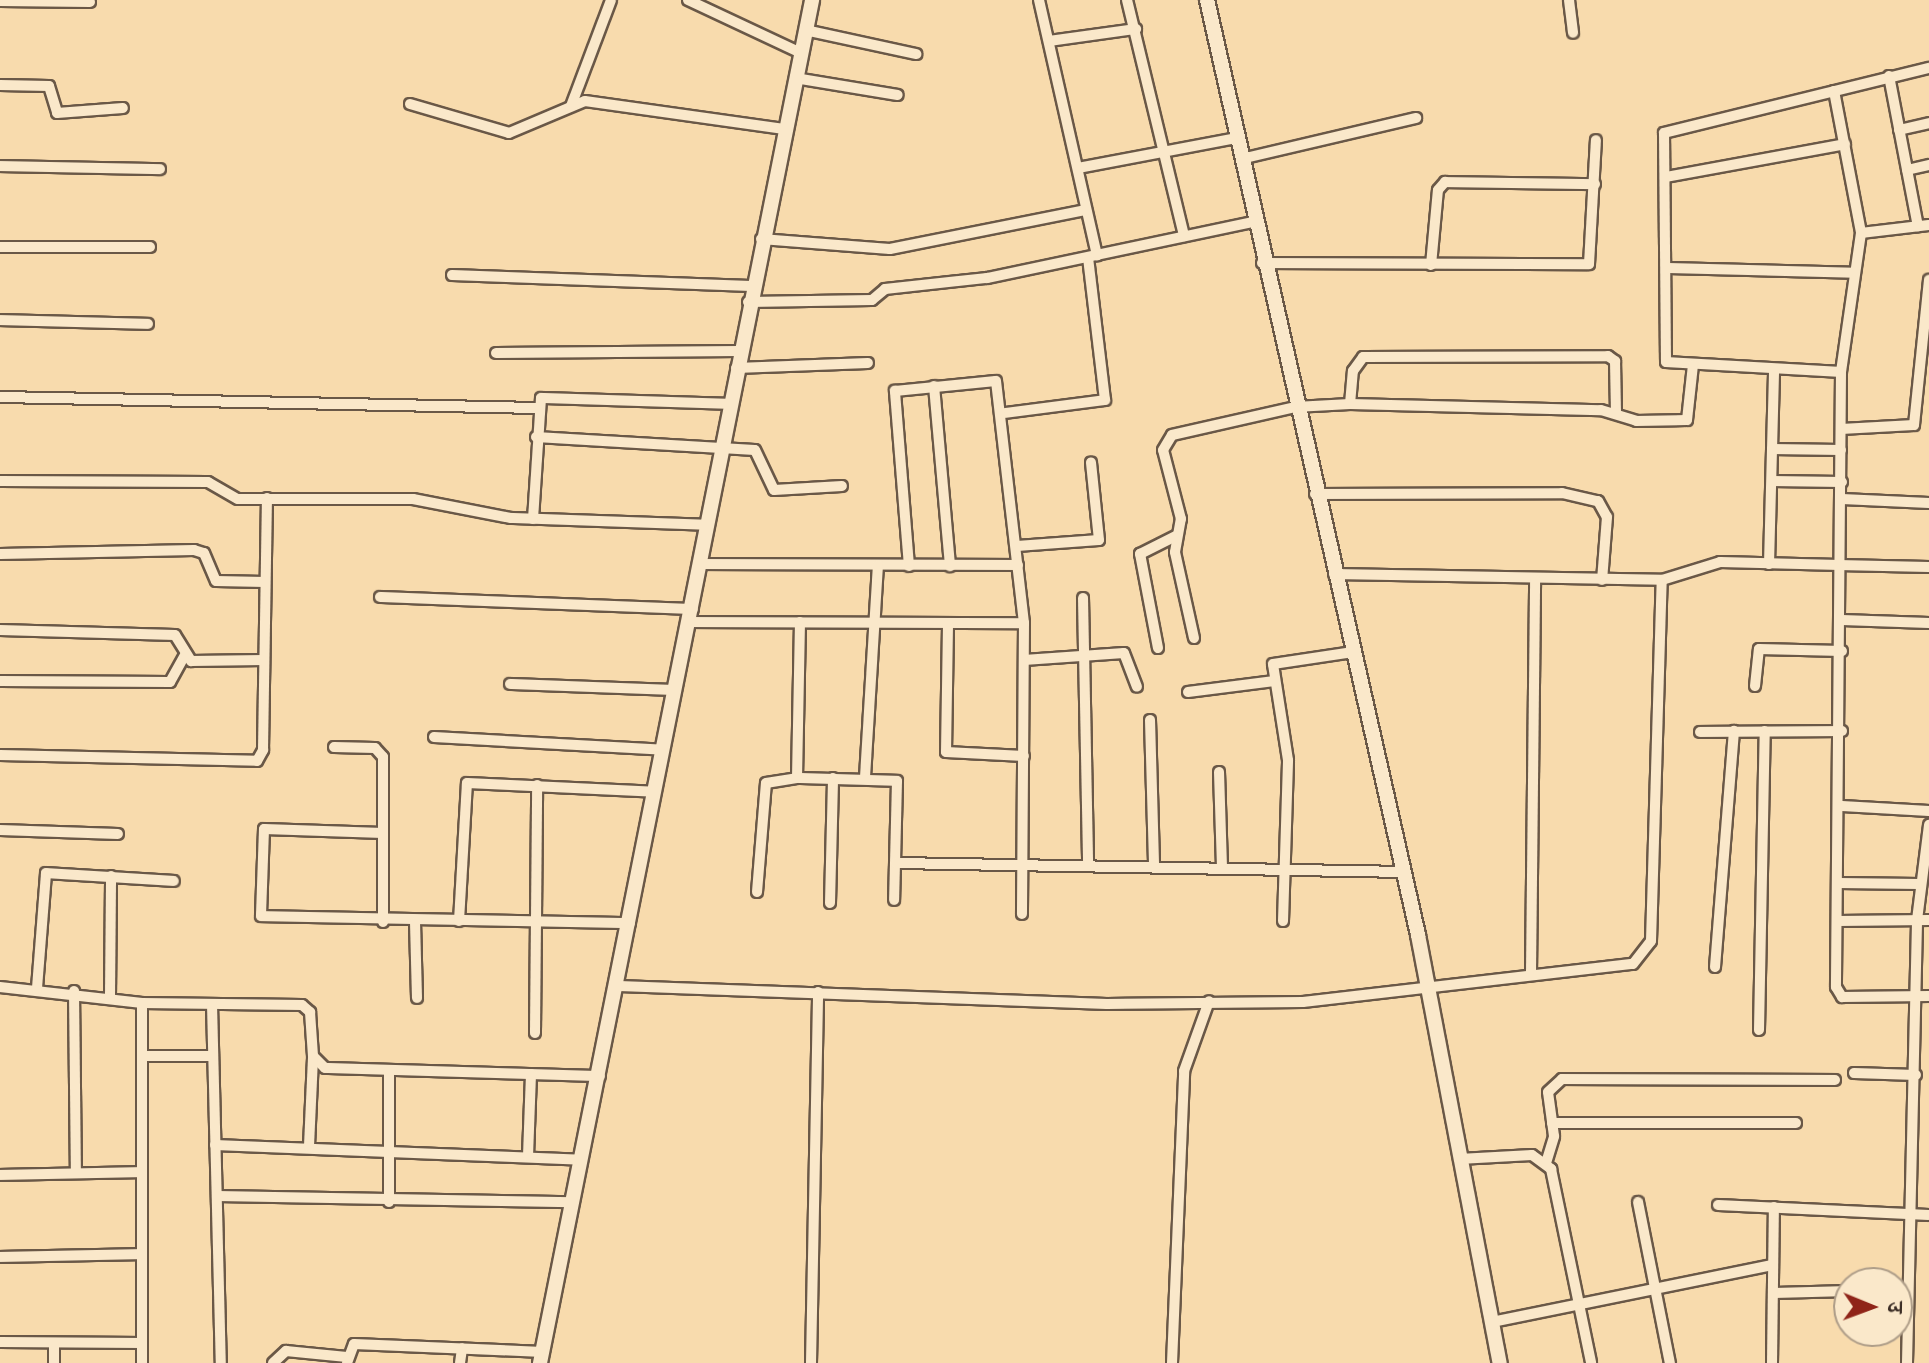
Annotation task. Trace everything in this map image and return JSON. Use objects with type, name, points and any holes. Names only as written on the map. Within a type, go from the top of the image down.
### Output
[{"type":"street","points":[[571,106],[611,0]]},
{"type":"street","points":[[688,0],[799,52]]},
{"type":"street","points":[[273,1363],[286,1351],[347,1360],[354,1344],[462,1348],[542,1358],[619,986],[760,239],[812,0]]},
{"type":"street","points":[[1005,413],[1105,400],[1086,210],[1039,0]]},
{"type":"street","points":[[1127,0],[1184,236]]},
{"type":"street","points":[[1207,0],[1262,263],[1404,872],[1500,1363]]},
{"type":"street","points":[[1569,0],[1573,33]]},
{"type":"street","points":[[0,1],[90,2]]},
{"type":"street","points":[[1049,41],[1136,29]]},
{"type":"street","points":[[805,30],[916,54]]},
{"type":"street","points":[[1841,372],[1693,365],[1664,357],[1668,268],[1667,129],[1929,68]]},
{"type":"street","points":[[1861,233],[1924,225],[1907,170],[1889,76]]},
{"type":"street","points":[[795,78],[898,95]]},
{"type":"street","points":[[0,85],[49,86],[57,113],[123,108]]},
{"type":"street","points":[[1834,91],[1861,233],[1841,372],[1839,995],[1923,996]]},
{"type":"street","points":[[410,104],[509,133],[571,106],[597,101],[784,129]]},
{"type":"street","points":[[1241,159],[1416,118]]},
{"type":"street","points":[[1899,130],[1929,123]]},
{"type":"street","points":[[1078,168],[1237,138]]},
{"type":"street","points":[[1262,263],[1589,264],[1596,140]]},
{"type":"street","points":[[1666,177],[1845,144]]},
{"type":"street","points":[[1907,170],[1929,165]]},
{"type":"street","points":[[0,166],[160,169]]},
{"type":"street","points":[[1431,265],[1438,190],[1445,182],[1595,184]]},
{"type":"street","points":[[760,239],[890,249],[1086,210]]},
{"type":"street","points":[[748,302],[872,300],[885,289],[1092,257],[1253,222]]},
{"type":"street","points":[[0,247],[150,247]]},
{"type":"street","points":[[1668,268],[1854,273]]},
{"type":"street","points":[[452,275],[751,286]]},
{"type":"street","points":[[1841,429],[1914,425],[1929,280]]},
{"type":"street","points":[[0,320],[148,324]]},
{"type":"street","points":[[496,353],[739,351]]},
{"type":"street","points":[[1350,404],[1353,371],[1363,357],[1608,356],[1616,365],[1616,413]]},
{"type":"street","points":[[736,368],[868,363]]},
{"type":"street","points":[[1194,638],[1176,536],[1181,519],[1163,450],[1167,439],[1295,407],[1350,404],[1616,413],[1636,421],[1687,420],[1693,365]]},
{"type":"street","points":[[1769,564],[1774,370]]},
{"type":"street","points":[[909,566],[895,391],[996,381],[1005,413],[1024,623],[1022,914]]},
{"type":"street","points":[[934,386],[950,566]]},
{"type":"street","points":[[0,397],[537,408],[554,396],[729,404]]},
{"type":"street","points":[[533,519],[537,408]]},
{"type":"street","points":[[536,437],[758,450],[774,490],[842,486]]},
{"type":"street","points":[[1772,449],[1841,450]]},
{"type":"street","points":[[1017,546],[1099,540],[1091,462]]},
{"type":"street","points":[[0,481],[199,481],[234,498],[422,499],[533,519],[708,525]]},
{"type":"street","points":[[1772,481],[1842,482]]},
{"type":"street","points":[[1315,494],[1562,493],[1598,501],[1607,517],[1602,580]]},
{"type":"street","points":[[0,755],[252,763],[263,750],[267,498]]},
{"type":"street","points":[[1842,499],[1929,503]]},
{"type":"street","points":[[1158,648],[1140,554],[1176,536]]},
{"type":"street","points":[[0,554],[194,550],[204,553],[216,581],[265,582]]},
{"type":"street","points":[[1334,574],[1662,580],[1707,563],[1929,567]]},
{"type":"street","points":[[701,564],[1018,565]]},
{"type":"street","points":[[865,777],[877,623],[878,565]]},
{"type":"street","points":[[1531,973],[1535,580]]},
{"type":"street","points":[[619,986],[1209,1001],[1427,991],[1531,973],[1633,964],[1651,941],[1662,580]]},
{"type":"street","points":[[380,597],[800,622],[1024,623]]},
{"type":"street","points":[[1083,598],[1088,863]]},
{"type":"street","points":[[1842,620],[1929,623]]},
{"type":"street","points":[[797,778],[800,622]]},
{"type":"street","points":[[948,625],[946,752],[1024,756]]},
{"type":"street","points":[[0,630],[175,635],[185,655],[195,661],[264,660]]},
{"type":"street","points":[[1755,686],[1759,649],[1842,651]]},
{"type":"street","points":[[1283,921],[1288,868],[1288,760],[1274,681],[1278,658],[1353,652]]},
{"type":"street","points":[[1024,660],[1127,654],[1137,687]]},
{"type":"street","points":[[0,681],[170,682],[185,655]]},
{"type":"street","points":[[1188,692],[1274,681]]},
{"type":"street","points":[[510,684],[676,690]]},
{"type":"street","points":[[1150,720],[1154,865]]},
{"type":"street","points":[[1715,967],[1734,731]]},
{"type":"street","points":[[1759,1030],[1765,731]]},
{"type":"street","points":[[1700,732],[1842,731]]},
{"type":"street","points":[[434,737],[664,750]]},
{"type":"street","points":[[334,747],[380,751],[383,922]]},
{"type":"street","points":[[1219,772],[1222,866]]},
{"type":"street","points":[[757,892],[766,783],[797,778],[891,778],[899,785],[894,900]]},
{"type":"street","points":[[830,903],[833,778]]},
{"type":"street","points":[[459,921],[463,786],[537,785],[655,792]]},
{"type":"street","points":[[535,1033],[537,785]]},
{"type":"street","points":[[1842,806],[1929,811]]},
{"type":"street","points":[[1904,1267],[1923,996],[1917,920],[1919,884],[1929,825]]},
{"type":"street","points":[[383,833],[264,829],[257,902],[265,918],[630,923]]},
{"type":"street","points":[[0,830],[118,834]]},
{"type":"street","points":[[896,863],[1088,863],[1404,872]]},
{"type":"street","points":[[37,988],[43,876],[111,876],[174,881]]},
{"type":"street","points":[[110,997],[111,876]]},
{"type":"street","points":[[1839,883],[1919,884]]},
{"type":"street","points":[[1838,921],[1929,920]]},
{"type":"street","points":[[415,922],[417,998]]},
{"type":"street","points":[[0,987],[74,991],[142,1003],[305,1006],[313,1056],[309,1146]]},
{"type":"street","points":[[74,991],[76,1172]]},
{"type":"street","points":[[811,1363],[818,992]]},
{"type":"street","points":[[1172,1363],[1184,1071],[1209,1001]]},
{"type":"street","points":[[142,1003],[142,1363]]},
{"type":"street","points":[[212,1004],[221,1363]]},
{"type":"street","points":[[142,1056],[213,1056]]},
{"type":"street","points":[[313,1056],[325,1068],[600,1076]]},
{"type":"street","points":[[389,1071],[389,1202]]},
{"type":"street","points":[[1854,1073],[1916,1075]]},
{"type":"street","points":[[528,1156],[531,1074]]},
{"type":"street","points":[[1591,1363],[1582,1301],[1546,1163],[1552,1123],[1548,1092],[1562,1079],[1835,1080]]},
{"type":"street","points":[[1552,1123],[1796,1123]]},
{"type":"street","points":[[215,1145],[388,1146],[582,1160]]},
{"type":"street","points":[[1459,1159],[1532,1155],[1546,1163]]},
{"type":"street","points":[[0,1175],[141,1172]]},
{"type":"street","points":[[217,1196],[389,1202],[573,1202]]},
{"type":"street","points":[[1638,1202],[1670,1363]]},
{"type":"street","points":[[1718,1205],[1929,1215]]},
{"type":"street","points":[[1772,1363],[1774,1207]]},
{"type":"street","points":[[0,1257],[141,1254]]},
{"type":"street","points":[[1492,1322],[1582,1301],[1772,1265]]},
{"type":"street","points":[[1774,1293],[1833,1291]]},
{"type":"street","points":[[0,1342],[54,1345],[142,1343]]},
{"type":"street","points":[[54,1345],[54,1363]]},
{"type":"street","points":[[460,1363],[462,1348]]}]
